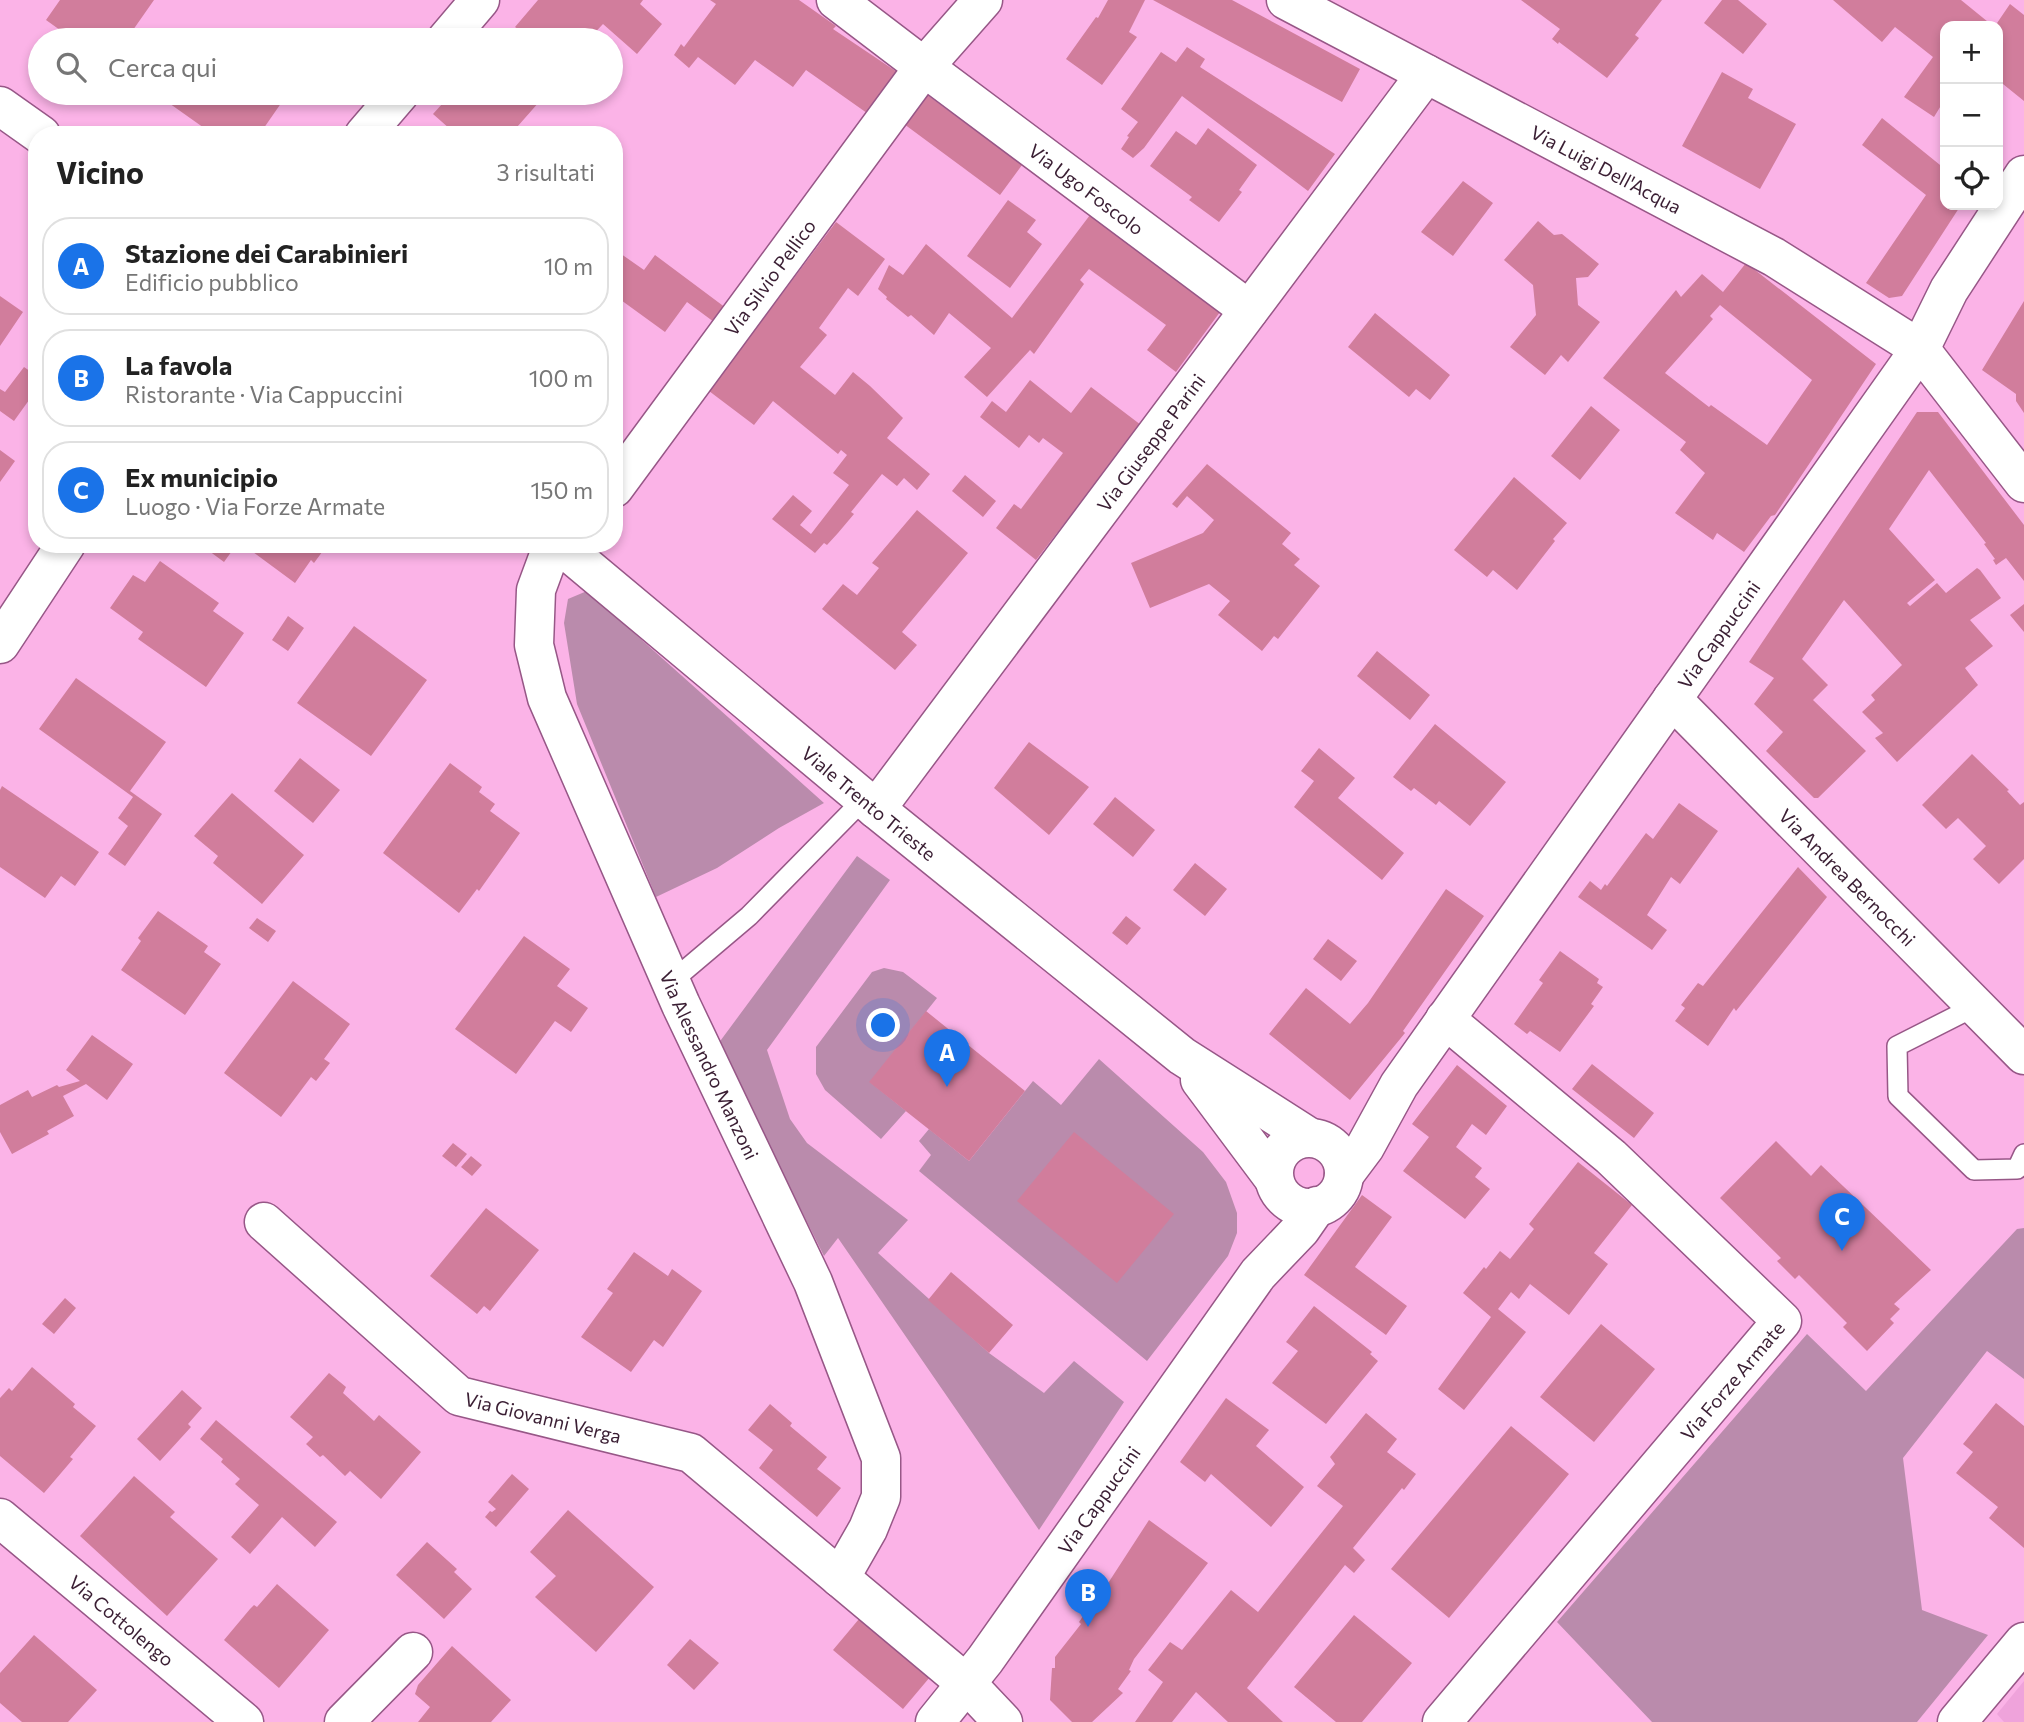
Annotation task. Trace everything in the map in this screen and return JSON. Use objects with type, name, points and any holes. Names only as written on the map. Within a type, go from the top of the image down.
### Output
[{"type":"street","points":[[456,28],[480,0]]},
{"type":"street","points":[[836,0],[924,67],[983,0]]},
{"type":"street","name":"Via Luigi Dell'Acqua","points":[[1286,0],[1774,257],[1920,349]]},
{"type":"street","name":"Via Ugo Foscolo","points":[[924,67],[1249,310]]},
{"type":"street","name":"Via Silvio Pellico","points":[[623,476],[924,67]]},
{"type":"street","name":"Via Giuseppe Parini","points":[[870,804],[1249,310],[1426,74]]},
{"type":"street","points":[[372,126],[390,105]]},
{"type":"street","points":[[0,106],[28,126]]},
{"type":"street","name":"Via Cappuccini","points":[[1344,1175],[1365,1147],[1399,1085],[1445,1019],[1920,349],[1949,290],[2024,175]]},
{"type":"street","points":[[1920,349],[2024,484]]},
{"type":"street","points":[[0,644],[60,553]]},
{"type":"street","name":"Via Alessandro Manzoni","points":[[559,553],[536,590],[534,645],[547,698],[671,982],[813,1282],[881,1458],[881,1497],[868,1529],[840,1578]]},
{"type":"street","name":"Viale Trento Trieste","points":[[571,553],[870,804],[1182,1056],[1311,1138]]},
{"type":"street","name":"Via Andrea Bernocchi","points":[[1672,699],[2024,1055]]},
{"type":"street","name":"Via Forze Armate","points":[[1442,1722],[1782,1321],[1611,1157],[1445,1019]]},
{"type":"street","name":"Viale Trento Trieste","points":[[1182,1056],[1276,1184]]},
{"type":"street","name":"Via Cappuccini","points":[[1311,1138],[1339,1128],[1360,1116],[1399,1085]]},
{"type":"street","points":[[1311,1138],[1332,1146],[1339,1154],[1344,1175],[1335,1195],[1324,1204],[1306,1208],[1294,1205],[1276,1184],[1274,1167],[1278,1155],[1286,1146],[1297,1139],[1311,1138]]},
{"type":"street","name":"Via Cappuccini","points":[[1258,1274],[1275,1213],[1276,1184]]},
{"type":"street","name":"Via Cappuccini","points":[[935,1722],[968,1685],[1258,1274],[1301,1229],[1317,1206]]},
{"type":"street","name":"Via Giovanni Verga","points":[[264,1222],[459,1396],[691,1453],[968,1685]]},
{"type":"street","name":"Via Cottolengo","points":[[0,1518],[244,1722]]},
{"type":"street","points":[[1957,1722],[2024,1642]]},
{"type":"street","points":[[344,1722],[413,1652]]},
{"type":"street","points":[[968,1685],[1003,1722]]},
{"type":"lane","points":[[671,982],[750,916],[870,804]]},
{"type":"lane","points":[[1976,1006],[1897,1046],[1898,1096],[1974,1170],[2017,1169],[2024,1154]]},
{"type":"shaded area","points":[[587,591],[824,803],[717,868],[656,897],[577,704],[564,623],[568,599]]},
{"type":"shaded area","points":[[857,856],[890,880],[767,1050],[790,1119],[807,1143],[908,1220],[878,1253],[989,1353],[1044,1393],[1074,1361],[1124,1402],[1039,1530],[838,1238],[824,1256],[718,1044]]},
{"type":"shaded area","points":[[884,968],[903,972],[937,998],[870,1082],[906,1111],[881,1139],[825,1090],[816,1074],[816,1047],[872,972]]},
{"type":"shaded area","points":[[1099,1059],[1203,1152],[1226,1182],[1237,1213],[1237,1233],[1228,1256],[1147,1361],[919,1171],[931,1155],[919,1141],[929,1129],[969,1161],[1033,1081],[1061,1105]]},
{"type":"shaded area","points":[[2024,1228],[2024,1379],[1987,1351],[1903,1458],[1922,1610],[1988,1635],[1917,1722],[1652,1722],[1557,1622],[1807,1334],[1866,1391],[2017,1229]]},
{"type":"shaded area","points":[[2024,1681],[2024,1722],[2004,1722],[1997,1714]]},
{"type":"building","points":[[60,0],[154,0],[134,28],[57,28],[46,20]]},
{"type":"building","points":[[538,0],[643,0],[640,4],[662,24],[637,54],[623,42],[623,28],[608,28],[603,24],[599,28],[515,27]]},
{"type":"building","points":[[710,0],[799,0],[836,26],[833,29],[903,76],[874,118],[806,70],[793,87],[755,60],[735,85],[698,57],[689,68],[674,55],[681,44],[684,47],[716,4]]},
{"type":"building","points":[[1108,0],[1145,0],[1129,32],[1137,37],[1102,85],[1066,59],[1096,17],[1098,18]]},
{"type":"building","points":[[1153,0],[1232,0],[1360,69],[1342,102]]},
{"type":"building","points":[[1521,0],[1662,0],[1635,35],[1639,38],[1607,78],[1552,39],[1560,29]]},
{"type":"building","points":[[1722,0],[1738,0],[1767,24],[1743,54],[1704,23]]},
{"type":"building","points":[[1833,0],[1961,0],[1987,21],[1940,21],[1940,107],[1934,117],[1904,97],[1933,57],[1895,27],[1882,42]]},
{"type":"building","points":[[2010,4],[2024,15],[2024,101],[2003,84],[2003,21],[1998,21]]},
{"type":"building","points":[[1187,47],[1205,59],[1200,67],[1335,154],[1308,191],[1182,96],[1144,148],[1133,158],[1121,149],[1138,122],[1121,109],[1161,52],[1176,62]]},
{"type":"building","points":[[1722,72],[1753,89],[1748,98],[1796,124],[1760,189],[1682,146]]},
{"type":"building","points":[[926,94],[1022,165],[1000,195],[904,124]]},
{"type":"building","points":[[172,105],[280,105],[265,126],[201,126]]},
{"type":"building","points":[[441,105],[536,105],[518,126],[447,126],[433,114]]},
{"type":"building","points":[[1882,118],[1940,165],[1940,210],[1958,210],[1902,296],[1889,298],[1866,283],[1926,195],[1862,145]]},
{"type":"building","points":[[1208,128],[1257,165],[1239,190],[1242,192],[1219,222],[1189,200],[1192,197],[1150,166],[1176,131],[1196,145]]},
{"type":"building","points":[[1463,181],[1493,203],[1453,256],[1421,232]]},
{"type":"building","points":[[1008,200],[1036,220],[1027,232],[1042,244],[1010,288],[967,256]]},
{"type":"building","points":[[1090,215],[1220,312],[1176,372],[1147,350],[1166,325],[1089,269],[1080,280],[1084,284],[1034,354],[1030,350],[987,397],[964,377],[991,348],[949,313],[934,335],[911,315],[908,317],[886,299],[878,289],[889,265],[903,275],[926,244],[1012,318]]},
{"type":"building","points":[[1538,221],[1554,235],[1562,234],[1599,264],[1588,277],[1576,278],[1578,305],[1600,322],[1568,362],[1561,355],[1545,375],[1510,347],[1536,315],[1533,285],[1504,260]]},
{"type":"building","points":[[836,222],[885,259],[858,296],[848,288],[819,328],[827,335],[800,367],[835,395],[853,372],[903,418],[887,438],[930,474],[917,490],[904,478],[897,486],[882,474],[851,512],[854,514],[838,533],[815,553],[772,519],[793,495],[812,511],[800,525],[811,534],[849,485],[833,473],[847,455],[841,450],[838,454],[773,401],[754,425],[709,391]]},
{"type":"building","points":[[623,255],[644,270],[655,255],[726,308],[714,322],[687,302],[665,332],[623,302]]},
{"type":"building","points":[[1746,263],[1876,364],[1775,515],[1771,516],[1744,552],[1717,533],[1713,540],[1675,513],[1705,473],[1680,450],[1686,442],[1603,378],[1676,290],[1681,297],[1702,274],[1723,292]],"holes":[[[1720,305],[1812,380],[1767,445],[1711,405],[1709,407],[1665,373],[1713,319],[1710,316]]]},
{"type":"building","points":[[0,296],[23,312],[0,346]]},
{"type":"building","points":[[2024,301],[2024,413],[2016,401],[2016,394],[1982,370]]},
{"type":"building","points":[[1375,313],[1450,375],[1430,400],[1416,389],[1409,397],[1348,347]]},
{"type":"building","points":[[24,367],[28,370],[28,402],[14,421],[0,411],[0,389],[5,392]]},
{"type":"building","points":[[1030,380],[1071,413],[1091,387],[1141,425],[1036,560],[996,528],[1014,504],[1021,509],[1063,453],[1043,438],[1039,443],[1029,435],[1019,448],[980,417],[992,401],[1006,412]]},
{"type":"building","points":[[1591,406],[1620,430],[1580,480],[1551,456]]},
{"type":"building","points":[[1917,412],[1938,412],[2024,525],[2024,581],[2006,558],[1996,565],[1993,560],[1995,559],[1984,544],[1986,543],[1929,470],[1889,529],[1935,580],[1907,603],[1910,606],[1937,583],[1946,593],[1977,568],[2001,598],[1970,620],[1993,646],[1965,668],[1978,685],[1897,762],[1875,738],[1883,733],[1862,712],[1875,700],[1871,695],[1902,665],[1844,600],[1802,659],[1828,685],[1813,700],[1866,751],[1818,798],[1814,798],[1766,751],[1783,732],[1754,704],[1774,678],[1749,662]]},
{"type":"building","points":[[0,450],[15,461],[0,482]]},
{"type":"building","points":[[1207,464],[1291,533],[1282,544],[1300,559],[1294,565],[1320,586],[1278,639],[1274,636],[1262,651],[1218,615],[1230,601],[1209,584],[1150,608],[1131,563],[1203,533],[1214,520],[1187,496],[1177,508],[1172,504]]},
{"type":"building","points":[[965,475],[996,501],[983,517],[952,491]]},
{"type":"building","points":[[1514,477],[1567,523],[1517,590],[1493,570],[1487,577],[1454,550]]},
{"type":"building","points":[[917,510],[968,553],[902,632],[917,645],[895,670],[822,609],[843,584],[857,595],[879,568],[872,563]]},
{"type":"building","points":[[212,553],[230,553],[224,562]]},
{"type":"building","points":[[254,553],[321,553],[314,563],[311,560],[295,583]]},
{"type":"building","points":[[160,561],[219,603],[213,611],[244,633],[206,687],[138,639],[143,632],[110,608],[133,575],[145,582]]},
{"type":"building","points":[[2024,604],[2024,632],[2010,615]]},
{"type":"building","points":[[288,616],[304,628],[288,651],[272,640]]},
{"type":"building","points":[[354,626],[427,680],[371,756],[297,703]]},
{"type":"building","points":[[1377,651],[1430,695],[1410,720],[1357,676]]},
{"type":"building","points":[[76,678],[166,742],[130,791],[162,814],[125,866],[108,854],[128,826],[118,818],[133,797],[39,729]]},
{"type":"building","points":[[1435,724],[1506,782],[1470,826],[1439,801],[1436,805],[1414,788],[1411,791],[1393,777]]},
{"type":"building","points":[[1029,742],[1089,787],[1049,835],[994,788]]},
{"type":"building","points":[[1319,748],[1355,778],[1338,798],[1404,853],[1382,880],[1294,807],[1314,781],[1301,771]]},
{"type":"building","points":[[1972,754],[2009,790],[2007,791],[2020,805],[2024,802],[2024,859],[1999,884],[1973,859],[1986,846],[1958,818],[1946,829],[1922,805]]},
{"type":"building","points":[[300,758],[340,790],[313,823],[274,791]]},
{"type":"building","points":[[450,763],[482,787],[479,792],[495,804],[490,811],[520,833],[479,891],[477,889],[459,913],[383,853]]},
{"type":"building","points":[[2,786],[99,852],[75,886],[61,876],[45,898],[0,867]]},
{"type":"building","points":[[232,793],[304,855],[262,904],[213,863],[218,856],[194,836]]},
{"type":"building","points":[[1115,797],[1155,830],[1133,857],[1093,824]]},
{"type":"building","points":[[1679,803],[1718,831],[1680,884],[1671,877],[1647,915],[1667,930],[1652,950],[1578,897],[1590,881],[1601,890],[1605,884],[1607,886],[1646,833],[1653,839]]},
{"type":"building","points":[[1195,863],[1227,889],[1205,916],[1173,890]]},
{"type":"building","points":[[1798,867],[1827,897],[1736,1011],[1734,1008],[1708,1046],[1675,1021],[1685,1008],[1681,1005],[1698,983],[1703,986]]},
{"type":"building","points":[[1446,889],[1484,916],[1403,1031],[1405,1033],[1350,1100],[1269,1034],[1306,988],[1350,1024],[1368,1003]]},
{"type":"building","points":[[158,911],[208,946],[204,952],[221,964],[185,1015],[121,970],[141,941],[138,938]]},
{"type":"building","points":[[1126,916],[1141,928],[1127,945],[1112,933]]},
{"type":"building","points":[[257,918],[276,931],[268,942],[249,928]]},
{"type":"building","points":[[524,936],[570,969],[557,986],[588,1008],[571,1032],[555,1021],[516,1074],[455,1029]]},
{"type":"building","points":[[1328,939],[1357,961],[1341,981],[1313,959]]},
{"type":"building","points":[[1560,951],[1599,979],[1597,983],[1603,987],[1591,1004],[1594,1006],[1560,1052],[1530,1031],[1527,1034],[1514,1024],[1543,983],[1539,980]]},
{"type":"building","points":[[293,981],[350,1024],[324,1059],[330,1063],[316,1081],[311,1077],[281,1117],[224,1073]]},
{"type":"building","points":[[926,1011],[1025,1091],[969,1161],[869,1082]]},
{"type":"building","points":[[92,1035],[133,1064],[107,1100],[86,1084],[63,1096],[74,1116],[47,1131],[49,1134],[12,1154],[0,1132],[0,1105],[28,1090],[32,1097],[57,1085],[59,1087],[80,1081],[66,1070]]},
{"type":"building","points":[[1592,1064],[1654,1113],[1634,1138],[1572,1089]]},
{"type":"building","points":[[1457,1065],[1507,1106],[1486,1135],[1472,1124],[1456,1147],[1482,1168],[1475,1177],[1490,1189],[1465,1219],[1403,1171],[1429,1137],[1412,1124]]},
{"type":"building","points":[[1074,1132],[1174,1214],[1117,1283],[1017,1201]]},
{"type":"building","points":[[1776,1141],[1811,1176],[1821,1165],[1931,1270],[1894,1304],[1900,1309],[1890,1319],[1894,1323],[1867,1351],[1843,1327],[1847,1323],[1799,1275],[1795,1279],[1777,1261],[1781,1258],[1720,1198]]},
{"type":"building","points":[[453,1143],[467,1154],[456,1167],[442,1156]]},
{"type":"building","points":[[471,1156],[482,1165],[472,1176],[461,1167]]},
{"type":"building","points":[[1578,1162],[1632,1205],[1594,1253],[1608,1264],[1569,1315],[1530,1284],[1519,1299],[1511,1292],[1498,1309],[1526,1332],[1464,1410],[1438,1389],[1491,1317],[1463,1293],[1500,1251],[1510,1259],[1534,1229],[1529,1224]]},
{"type":"building","points":[[1362,1195],[1392,1217],[1355,1267],[1407,1306],[1386,1335],[1304,1275]]},
{"type":"building","points":[[486,1208],[539,1250],[490,1311],[484,1306],[477,1314],[430,1276]]},
{"type":"building","points":[[634,1252],[668,1276],[672,1269],[702,1291],[663,1347],[654,1340],[631,1372],[581,1337],[613,1293],[607,1289]]},
{"type":"building","points":[[951,1272],[1013,1325],[989,1353],[928,1300]]},
{"type":"building","points":[[65,1298],[76,1308],[54,1334],[42,1324]]},
{"type":"building","points":[[1314,1306],[1372,1352],[1370,1354],[1378,1361],[1326,1424],[1272,1383],[1298,1351],[1286,1342]]},
{"type":"building","points":[[1601,1324],[1655,1369],[1594,1442],[1540,1397]]},
{"type":"building","points":[[32,1367],[96,1426],[44,1493],[0,1456],[0,1398],[9,1388],[12,1391]]},
{"type":"building","points":[[329,1373],[346,1387],[343,1393],[374,1421],[379,1415],[421,1452],[381,1499],[350,1471],[345,1476],[323,1455],[320,1457],[306,1444],[313,1437],[290,1417]]},
{"type":"building","points":[[182,1390],[202,1408],[188,1424],[191,1427],[160,1461],[137,1439]]},
{"type":"building","points":[[1226,1398],[1269,1430],[1256,1446],[1304,1487],[1271,1527],[1211,1474],[1205,1482],[1180,1462]]},
{"type":"building","points":[[1996,1403],[2024,1426],[2024,1548],[1989,1518],[1998,1507],[1956,1473],[1973,1452],[1963,1444]]},
{"type":"building","points":[[770,1404],[792,1423],[790,1426],[827,1457],[817,1469],[841,1488],[817,1517],[759,1468],[773,1450],[748,1430]]},
{"type":"building","points":[[1366,1413],[1397,1439],[1387,1452],[1416,1474],[1353,1548],[1365,1560],[1354,1573],[1345,1565],[1247,1688],[1283,1722],[1228,1722],[1196,1692],[1172,1722],[1135,1722],[1163,1682],[1148,1670],[1170,1642],[1182,1650],[1231,1590],[1258,1612],[1343,1506],[1317,1486],[1335,1464],[1330,1457]]},
{"type":"building","points":[[216,1420],[337,1522],[315,1547],[282,1517],[250,1554],[231,1537],[259,1505],[235,1484],[240,1479],[221,1462],[223,1459],[200,1439]]},
{"type":"building","points":[[1511,1426],[1569,1474],[1449,1618],[1391,1569]]},
{"type":"building","points":[[512,1474],[529,1489],[496,1527],[485,1517],[496,1509],[488,1502]]},
{"type":"building","points":[[134,1476],[175,1512],[170,1517],[218,1559],[167,1616],[80,1536]]},
{"type":"building","points":[[568,1510],[654,1587],[596,1652],[535,1597],[556,1576],[530,1552]]},
{"type":"building","points":[[1149,1520],[1208,1563],[1134,1659],[1129,1670],[1131,1671],[1118,1689],[1123,1693],[1092,1722],[1072,1722],[1050,1700],[1055,1657],[1081,1624],[1079,1622],[1088,1609],[1090,1611]]},
{"type":"building","points":[[427,1542],[457,1569],[454,1572],[472,1589],[444,1619],[396,1575]]},
{"type":"building","points":[[277,1584],[329,1630],[279,1688],[224,1640],[250,1609],[254,1605],[257,1607]]},
{"type":"building","points":[[1354,1615],[1412,1663],[1362,1722],[1336,1722],[1294,1687]]},
{"type":"building","points":[[859,1619],[930,1677],[903,1709],[833,1650]]},
{"type":"building","points":[[34,1635],[97,1690],[68,1722],[22,1722],[0,1703],[0,1673]]},
{"type":"building","points":[[690,1639],[719,1663],[694,1690],[667,1665]]},
{"type":"building","points":[[452,1646],[511,1700],[491,1722],[418,1722],[430,1707],[415,1694],[418,1685]]},
{"type":"place","name":"Stazione dei Carabinieri","points":[[947,1087]]},
{"type":"place","name":"Ex municipio","points":[[1842,1251]]},
{"type":"place","name":"La favola","points":[[1088,1627]]}]
